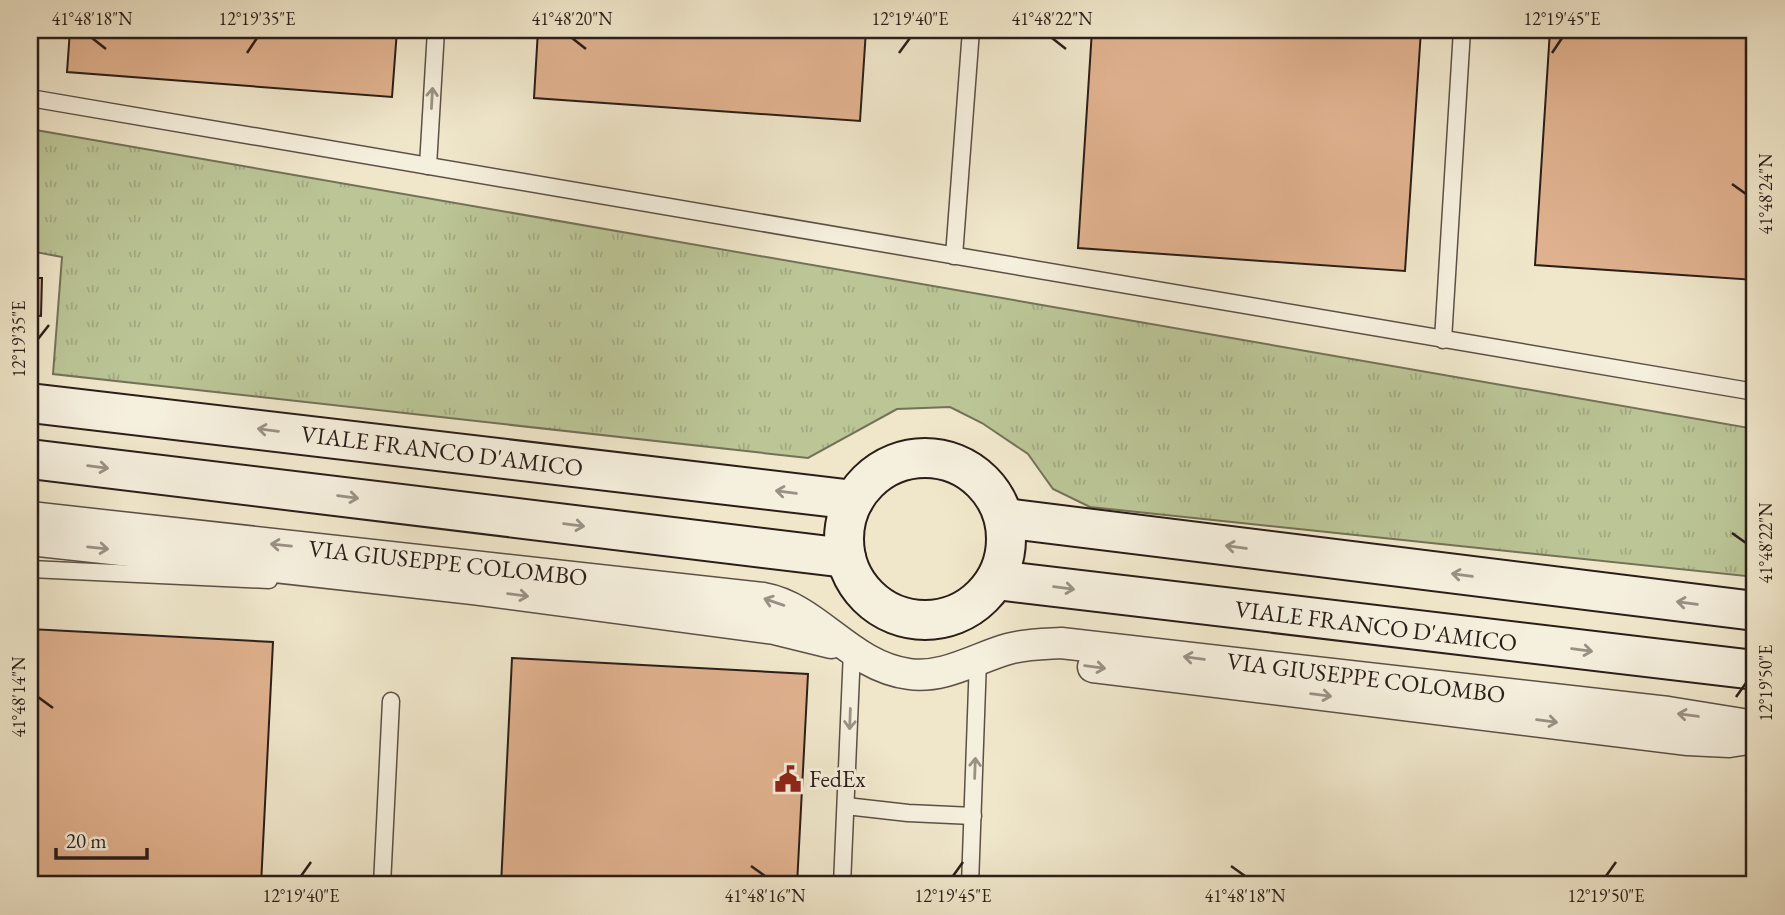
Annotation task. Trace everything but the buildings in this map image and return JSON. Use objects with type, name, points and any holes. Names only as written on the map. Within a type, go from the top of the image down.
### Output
[{"type":"street","name":"VIALE FRANCO D'AMICO","points":[[30,403],[854,500]]},
{"type":"street","points":[[922,458],[949,461],[973,474],[992,494],[1004,519],[1007,540],[1004,561],[996,580],[978,601],[954,616],[927,621],[900,617],[876,604],[857,583],[846,558],[846,518],[854,500],[871,478],[895,464],[922,458]]},
{"type":"street","points":[[30,459],[846,558]]},
{"type":"street","name":"VIA GIUSEPPE COLOMBO","points":[[30,517],[762,598],[794,610],[852,651],[882,667],[909,674],[938,673],[1016,647],[1070,644],[1668,712],[1755,726]]},
{"type":"street","points":[[1004,519],[1755,611]]},
{"type":"street","name":"VIA GIUSEPPE COLOMBO","points":[[30,540],[473,589],[774,629],[814,638],[852,651]]},
{"type":"street","name":"VIALE FRANCO D'AMICO","points":[[996,580],[1755,670]]},
{"type":"street","name":"VIA GIUSEPPE COLOMBO","points":[[978,659],[1062,663],[1688,740],[1729,742],[1755,738]]},
{"type":"lane","points":[[428,166],[436,30]]},
{"type":"lane","points":[[954,256],[971,30]]},
{"type":"lane","points":[[1443,340],[1462,30]]},
{"type":"lane","points":[[30,98],[1755,392]]},
{"type":"lane","points":[[30,569],[473,589]]},
{"type":"lane","points":[[842,885],[852,651]]},
{"type":"lane","points":[[970,885],[978,659]]},
{"type":"lane","points":[[382,885],[391,701]]},
{"type":"lane","points":[[846,806],[908,813],[973,816]]},
{"type":"green space","points":[[30,129],[1755,429],[1755,577],[1090,507],[1053,489],[1028,454],[982,423],[950,407],[897,409],[808,458],[53,374],[62,257],[30,251]]},
{"type":"place","name":"FedEx","points":[[788,779]]}]
